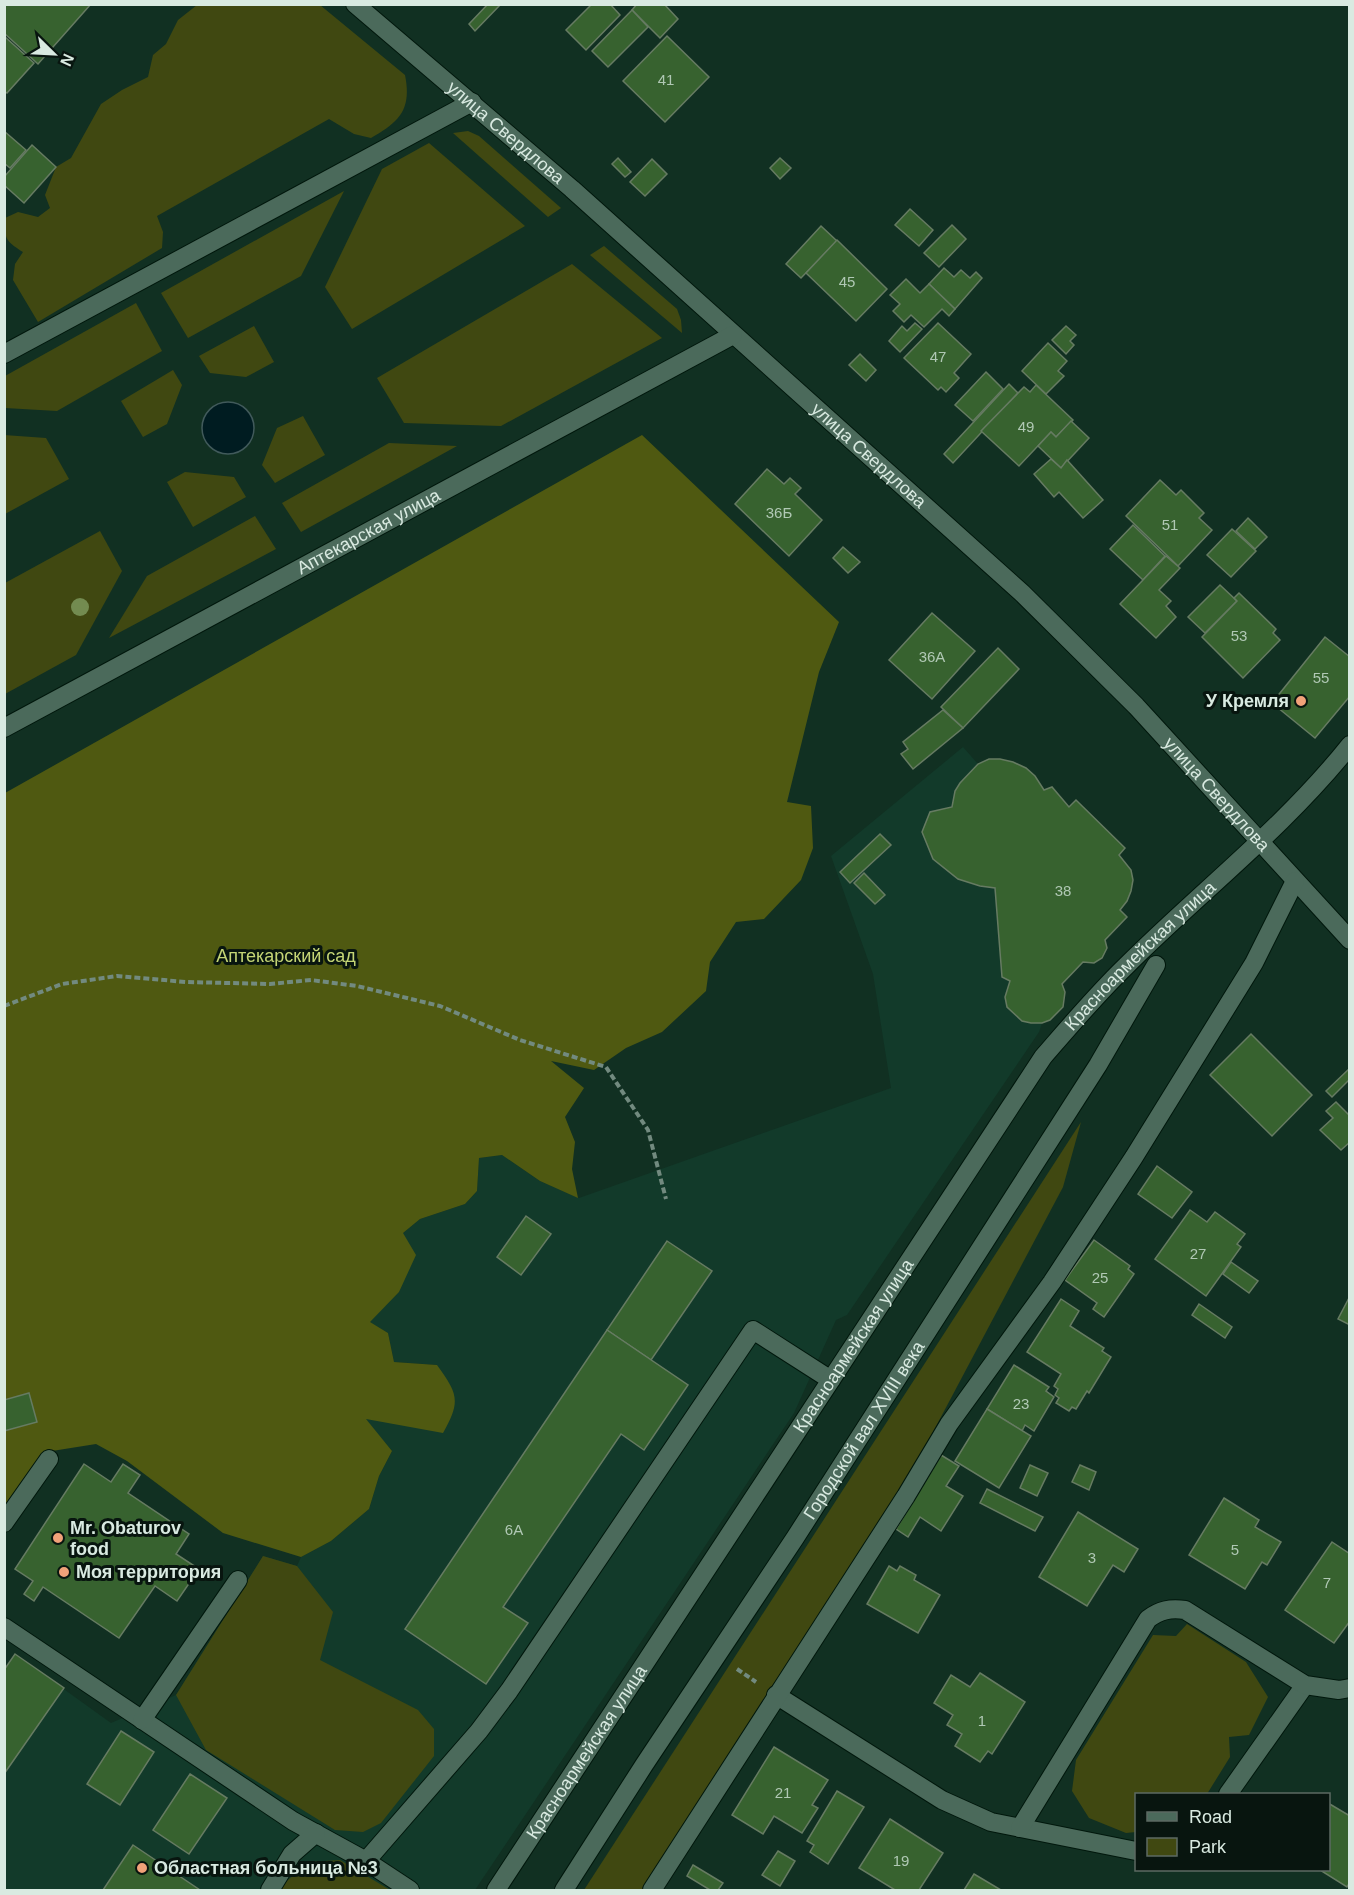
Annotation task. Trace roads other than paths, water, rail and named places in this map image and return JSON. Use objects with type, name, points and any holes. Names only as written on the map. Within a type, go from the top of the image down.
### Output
[{"type":"street","name":"улица Свердлова","points":[[355,4],[572,189],[1022,593],[1136,706],[1350,940]]},
{"type":"street","points":[[4,354],[472,102]]},
{"type":"street","name":"Аптекарская улица","points":[[4,728],[733,334]]},
{"type":"street","name":"Красноармейская улица","points":[[496,1890],[1043,1058],[1085,1007],[1297,806],[1350,745]]},
{"type":"street","points":[[652,1890],[950,1424],[1053,1282],[1134,1157],[1239,990],[1295,881]]},
{"type":"street","name":"Городской вал XVIII века","points":[[564,1890],[795,1538],[1098,1065],[1156,965]]},
{"type":"street","points":[[366,1861],[479,1731],[509,1691],[753,1330],[831,1380]]},
{"type":"street","points":[[4,1523],[49,1459]]},
{"type":"street","points":[[142,1720],[238,1580]]},
{"type":"street","points":[[1020,1828],[1148,1619],[1158,1612],[1172,1608],[1185,1610],[1305,1685],[1339,1690],[1350,1688]]},
{"type":"street","points":[[4,1627],[293,1821],[366,1861],[410,1890]]},
{"type":"street","points":[[1229,1793],[1305,1685]]},
{"type":"street","points":[[777,1695],[942,1800],[991,1822],[1135,1851]]},
{"type":"street","points":[[270,1890],[292,1854],[315,1833]]},
{"type":"water","points":[[223,402],[233,402],[247,409],[254,428],[247,447],[233,454],[223,454],[213,450],[206,443],[202,433],[202,423],[206,413],[213,406]]},
{"type":"place","name":"У Кремля","points":[[1301,701]]},
{"type":"place","name":"Mr. Obaturov food","points":[[58,1538]]},
{"type":"place","name":"Моя территория","points":[[64,1572]]},
{"type":"place","name":"Областная больница №3","points":[[142,1868]]},
{"type":"park label","name":"Аптекарский сад","points":[[286,956]]}]
